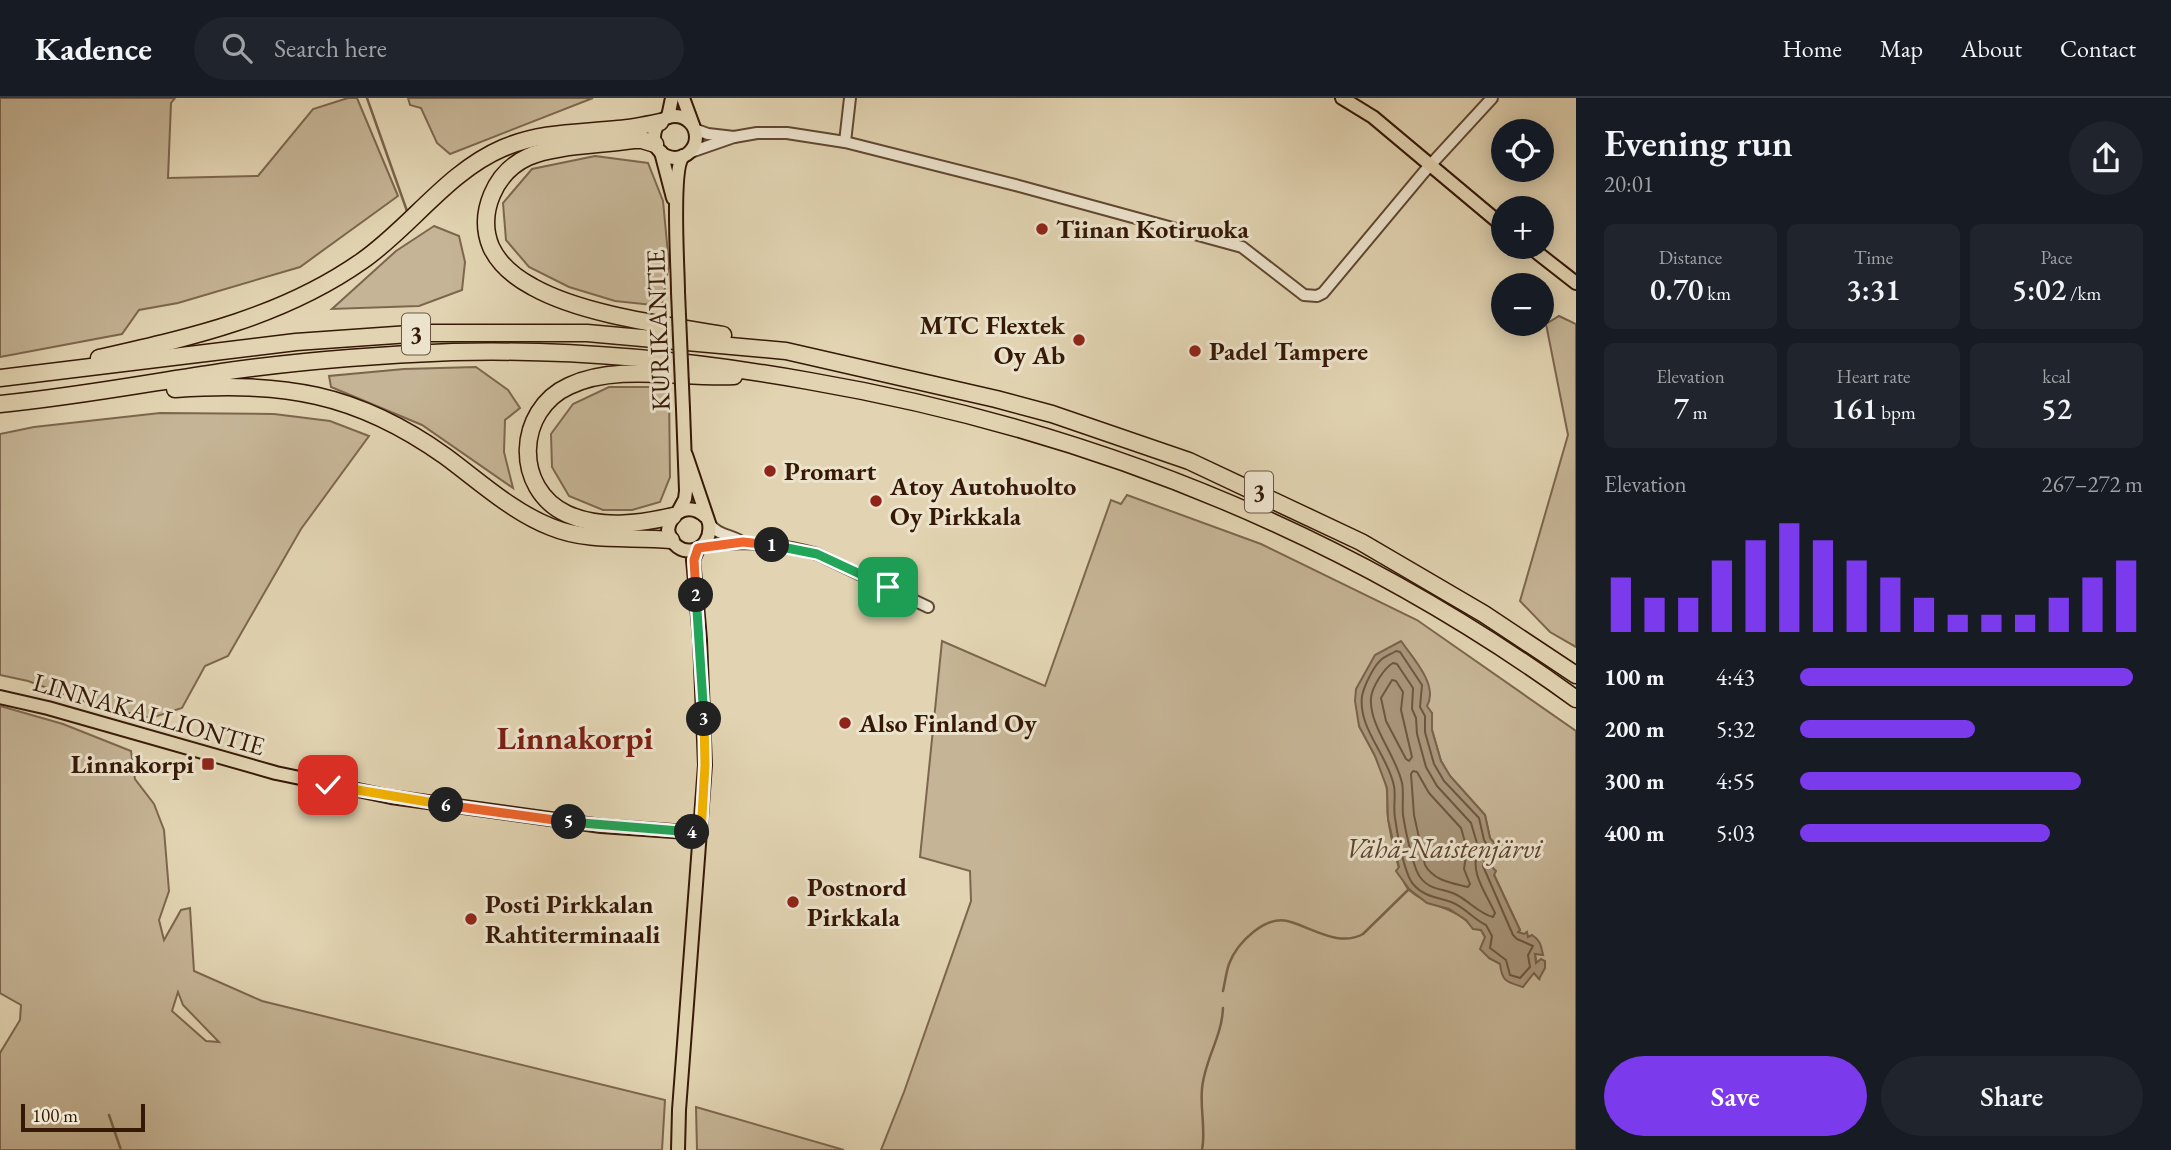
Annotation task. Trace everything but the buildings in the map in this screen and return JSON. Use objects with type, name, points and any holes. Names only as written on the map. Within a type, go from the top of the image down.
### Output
[{"type":"highway","points":[[46,372],[215,331],[299,299],[363,261],[454,179],[476,163],[515,143],[542,135],[619,129],[664,120]]},
{"type":"highway","points":[[658,148],[642,140],[633,140],[555,149],[521,161],[498,183],[488,204],[487,234],[494,252],[522,281],[563,300],[636,319],[741,338],[786,351]]},
{"type":"highway","name":"3","points":[[0,378],[296,342],[435,333],[587,332],[786,351],[996,399],[1097,429],[1189,461],[1273,499],[1409,568],[1525,639],[1576,675]]},
{"type":"highway","name":"3","points":[[0,404],[227,371],[361,357],[455,352],[636,358],[722,366],[772,374],[903,399],[1046,435],[1196,489],[1278,525],[1410,594],[1513,655],[1576,699]]},
{"type":"highway","points":[[675,514],[632,524],[601,523],[581,520],[559,510],[543,496],[527,459],[528,439],[535,418],[561,390],[597,378],[667,374],[726,377],[772,374]]},
{"type":"highway","points":[[123,388],[258,386],[324,396],[367,410],[417,437],[514,508],[551,527],[582,537],[673,542]]},
{"type":"main road","points":[[672,98],[664,120],[654,132],[658,148],[672,157],[686,154],[695,142],[683,98]]},
{"type":"main road","points":[[1342,98],[1373,117],[1491,216]]},
{"type":"main road","points":[[664,120],[682,117],[693,127]]},
{"type":"main road","name":"KURIKANTIE","points":[[658,148],[676,204]]},
{"type":"main road","name":"KURIKANTIE","points":[[675,514],[685,499],[686,455],[676,204],[679,161],[686,154]]},
{"type":"main road","points":[[1545,259],[1576,283]]},
{"type":"main road","name":"KURIKANTIE","points":[[686,455],[707,520]]},
{"type":"main road","points":[[678,1150],[701,833],[705,732],[694,560],[699,548],[709,536],[707,520],[696,509],[687,509],[675,514],[668,530],[685,564],[696,604]]},
{"type":"main road","points":[[673,542],[684,550],[699,548]]},
{"type":"main road","name":"LINNAKALLIONTIE","points":[[0,697],[48,708],[276,773],[391,797],[601,826],[701,833]]},
{"type":"street","points":[[845,142],[850,98]]},
{"type":"street","points":[[693,127],[708,134],[734,136],[787,133],[845,142],[992,179],[1242,247],[1304,295],[1317,296],[1323,293],[1431,165],[1492,98]]},
{"type":"street","points":[[686,154],[734,136]]},
{"type":"street","points":[[707,520],[713,529],[743,542]]},
{"type":"street","points":[[699,548],[743,542],[770,544],[817,554],[928,607]]},
{"type":"shaded area","points":[[0,98],[175,98],[171,103],[168,178],[258,176],[313,109],[348,98],[357,98],[398,196],[300,267],[178,303],[139,310],[122,334],[0,357]]},
{"type":"shaded area","points":[[408,98],[593,98],[450,154],[437,143],[421,108],[410,105]]},
{"type":"shaded area","points":[[595,156],[648,163],[663,201],[669,264],[662,306],[615,301],[569,287],[529,267],[506,240],[503,203],[532,169]]},
{"type":"shaded area","points":[[434,226],[459,236],[465,262],[462,290],[419,306],[332,309],[396,251]]},
{"type":"shaded area","points":[[1559,316],[1576,324],[1576,647],[1550,632],[1520,601],[1568,435],[1548,336],[1554,336],[1554,319]]},
{"type":"shaded area","points":[[476,367],[508,390],[520,408],[505,420],[504,452],[513,488],[422,425],[331,387],[329,376],[404,369]]},
{"type":"shaded area","points":[[609,387],[669,387],[670,477],[660,502],[632,510],[603,510],[569,496],[552,467],[551,434],[573,404]]},
{"type":"shaded area","points":[[160,413],[274,414],[330,421],[369,436],[301,529],[228,656],[205,666],[182,708],[151,718],[97,706],[28,681],[0,675],[0,434],[34,427]]},
{"type":"shaded area","points":[[1127,495],[1261,544],[1417,620],[1576,731],[1576,1150],[881,1150],[971,901],[970,871],[920,857],[942,641],[1045,686],[1111,500],[1121,504]],"holes":[[[1432,713],[1432,730],[1441,761],[1450,776],[1485,815],[1490,838],[1489,864],[1520,930],[1518,932],[1532,945],[1539,978],[1529,971],[1489,958],[1481,930],[1473,928],[1459,915],[1417,896],[1405,885],[1389,825],[1384,777],[1359,721]]]},
{"type":"shaded area","points":[[0,706],[63,724],[131,751],[135,779],[154,804],[164,830],[169,891],[159,920],[164,940],[181,910],[190,908],[194,971],[262,1001],[665,1100],[662,1150],[0,1150],[0,1053],[20,1020],[21,1005],[0,993]],"holes":[[[178,992],[183,1005],[219,1042],[206,1041],[172,1011]]]},
{"type":"shaded area","points":[[696,1107],[844,1150],[697,1150]]},
{"type":"water","name":"Vähä-Naistenjärvi","points":[[1401,641],[1423,672],[1430,689],[1427,706],[1432,713],[1432,730],[1441,761],[1450,776],[1485,815],[1490,838],[1496,845],[1496,856],[1489,864],[1496,871],[1494,875],[1520,930],[1518,932],[1527,932],[1528,937],[1532,935],[1541,946],[1543,955],[1535,954],[1536,963],[1541,959],[1545,961],[1545,968],[1539,979],[1534,973],[1523,987],[1506,980],[1500,964],[1480,949],[1485,937],[1481,930],[1473,929],[1466,920],[1449,909],[1427,903],[1409,889],[1396,871],[1399,867],[1388,819],[1387,788],[1375,756],[1359,726],[1355,701],[1356,689],[1375,655]]},
{"type":"waterway","points":[[367,98],[407,211]]},
{"type":"waterway","points":[[1223,991],[1233,956],[1246,939],[1263,926],[1281,920],[1336,938],[1354,938],[1363,934],[1409,889]]},
{"type":"waterway","points":[[1202,1150],[1203,1079],[1220,1029],[1223,1008]]},
{"type":"waterway","points":[[109,1115],[121,1150]]},
{"type":"place","name":"Tiinan Kotiruoka","points":[[1042,229]]},
{"type":"place","name":"MTC Flextek Oy Ab","points":[[1079,340]]},
{"type":"place","name":"Padel Tampere","points":[[1195,351]]},
{"type":"place","name":"Promart","points":[[770,471]]},
{"type":"place","name":"Atoy Autohuolto Oy Pirkkala","points":[[876,501]]},
{"type":"place","name":"Also Finland Oy","points":[[845,723]]},
{"type":"place","name":"Linnakorpi","points":[[208,764]]},
{"type":"place","name":"Postnord Pirkkala","points":[[793,902]]},
{"type":"place","name":"Posti Pirkkalan Rahtiterminaali","points":[[471,919]]},
{"type":"district","name":"Linnakorpi","points":[[575,737]]},
{"type":"route","points":[[328,785],[422,802],[601,826],[701,833],[705,732],[694,570],[698,548],[743,542],[802,550],[817,554],[888,587]]}]
